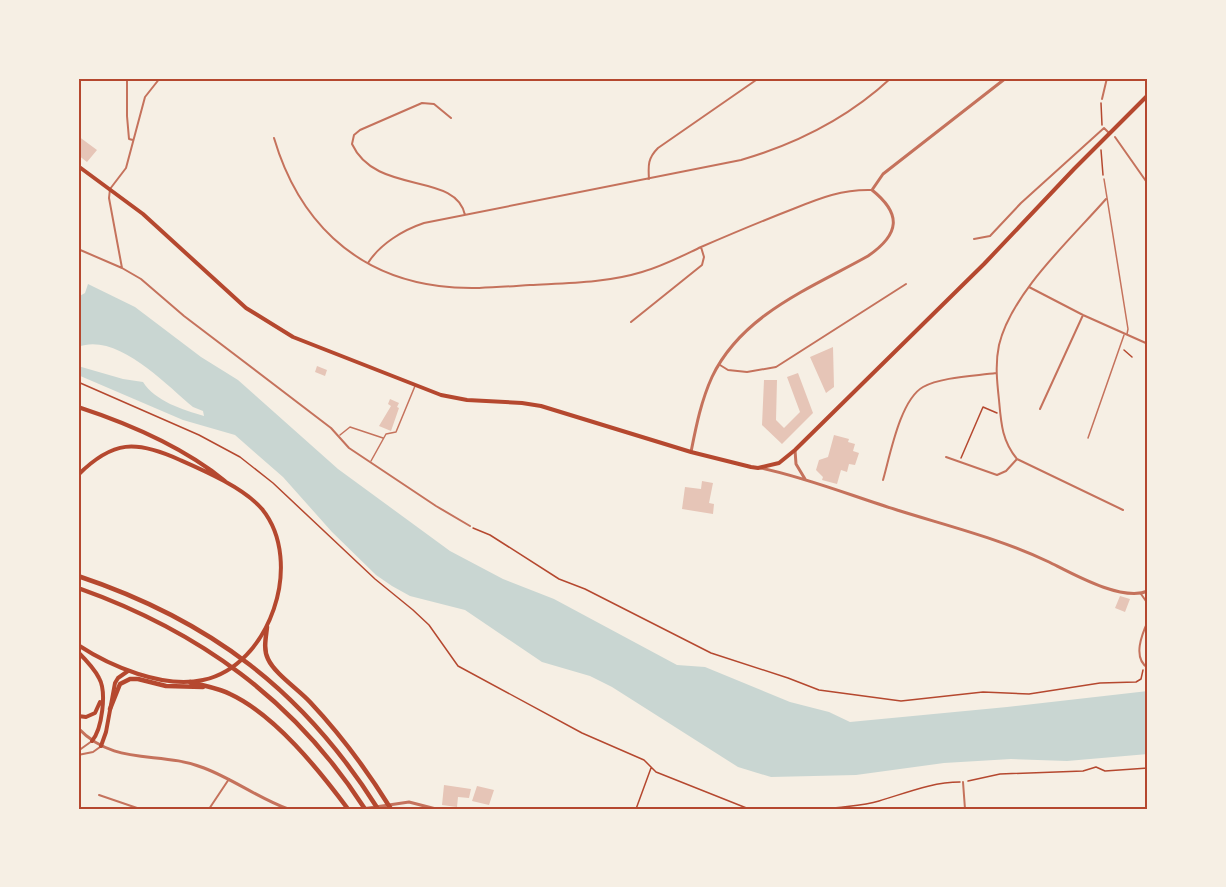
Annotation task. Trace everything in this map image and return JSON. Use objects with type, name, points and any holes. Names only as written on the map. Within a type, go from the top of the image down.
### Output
[{"type":"highway","points":[[78,576],[118,590],[194,626],[254,667],[312,720],[348,763],[378,809]]},
{"type":"highway","points":[[78,588],[148,616],[224,659],[282,707],[304,729],[350,785],[363,809]]},
{"type":"highway","points":[[267,627],[265,651],[271,665],[337,732],[391,809]]},
{"type":"highway","points":[[110,709],[120,684],[130,679],[166,686],[222,690],[240,699],[293,744],[348,809]]},
{"type":"highway","points":[[190,682],[210,688]]},
{"type":"main road","points":[[78,166],[155,224],[237,300],[262,319],[317,348],[454,398],[541,406],[691,452],[758,468],[779,463],[795,450],[984,264],[1148,95]]},
{"type":"main road","points":[[78,407],[160,440],[200,462],[261,509],[270,521],[277,541],[280,567],[277,600],[267,627],[248,653],[227,670],[215,676],[190,682],[163,679],[129,671],[78,645]]},
{"type":"main road","points":[[78,475],[104,453],[119,447],[134,446],[177,458],[235,489]]},
{"type":"main road","points":[[78,448],[78,458]]},
{"type":"main road","points":[[78,652],[100,678],[103,692],[100,725],[92,741]]},
{"type":"main road","points":[[101,746],[106,732],[115,683],[118,678],[129,671]]},
{"type":"main road","points":[[78,716],[86,717],[95,713],[103,692]]},
{"type":"street","points":[[127,78],[129,139],[133,140]]},
{"type":"street","points":[[122,268],[109,198],[110,189],[126,168],[145,97],[160,78]]},
{"type":"street","points":[[649,179],[650,158],[658,148],[759,78]]},
{"type":"street","points":[[368,263],[387,243],[411,227],[465,214],[741,160],[787,144],[836,120],[891,78]]},
{"type":"street","points":[[872,190],[883,174],[893,165],[1006,78]]},
{"type":"street","points":[[1102,99],[1107,78]]},
{"type":"street","points":[[451,118],[434,104],[422,103],[360,130],[354,135],[352,144],[366,161],[384,174],[448,192],[461,202],[465,214]]},
{"type":"street","points":[[974,239],[990,236],[1083,145],[1104,128],[1109,133]]},
{"type":"street","points":[[1115,137],[1148,184]]},
{"type":"street","points":[[274,138],[291,184],[310,214],[336,240],[368,263],[387,272],[440,286],[478,288],[615,279],[664,264],[823,197],[852,189],[872,190],[892,211],[893,226],[888,240],[868,256],[760,318],[740,336],[719,365],[702,407],[691,452]]},
{"type":"street","points":[[1106,199],[1029,287],[1011,316],[1002,338],[996,373],[1005,442],[1017,459],[1123,510]]},
{"type":"street","points":[[631,322],[702,265],[704,257],[701,247]]},
{"type":"street","points":[[78,249],[141,279],[308,410],[339,436],[349,448],[470,526]]},
{"type":"street","points":[[719,365],[729,370],[747,372],[776,368],[906,284]]},
{"type":"street","points":[[1029,287],[1083,315],[1148,344]]},
{"type":"street","points":[[1040,409],[1083,315]]},
{"type":"street","points":[[883,480],[904,408],[911,396],[932,383],[996,373]]},
{"type":"street","points":[[1148,380],[1146,401],[1148,416]]},
{"type":"street","points":[[795,450],[796,464],[801,476],[806,480]]},
{"type":"street","points":[[946,457],[997,475],[1006,471],[1017,459]]},
{"type":"street","points":[[758,468],[806,480],[1017,547],[1089,581],[1130,594],[1141,594],[1148,591]]},
{"type":"street","points":[[1141,594],[1148,603]]},
{"type":"street","points":[[1148,621],[1140,647],[1144,666],[1148,668]]},
{"type":"street","points":[[78,728],[92,741],[124,755],[164,757],[186,762],[229,779],[288,809]]},
{"type":"street","points":[[78,753],[92,741]]},
{"type":"street","points":[[78,753],[93,752],[101,746]]},
{"type":"street","points":[[209,809],[229,779]]},
{"type":"street","points":[[963,782],[965,809]]},
{"type":"street","points":[[99,795],[140,809]]},
{"type":"street","points":[[363,809],[409,802],[436,809]]},
{"type":"lane","points":[[1088,438],[1128,329],[1104,179]]},
{"type":"lane","points":[[370,462],[386,434],[396,432],[415,385]]},
{"type":"lane","points":[[339,436],[350,427],[383,438]]},
{"type":"path","points":[[1102,99],[1102,125]]},
{"type":"path","points":[[1100,142],[1104,179]]},
{"type":"path","points":[[1120,346],[1132,357]]},
{"type":"path","points":[[78,382],[200,435],[240,457],[273,483],[375,579],[429,625],[458,666],[582,733],[644,760],[656,772],[749,809]]},
{"type":"path","points":[[959,462],[983,407],[1000,415]]},
{"type":"path","points":[[470,526],[490,535],[559,579],[595,594],[711,653],[824,691],[901,701],[982,692],[1029,694],[1101,683],[1136,682],[1141,679],[1144,666]]},
{"type":"path","points":[[636,809],[651,767]]},
{"type":"path","points":[[828,809],[876,802],[946,782],[963,782],[1000,774],[1083,771],[1096,767],[1105,771],[1148,768]]},
{"type":"shaded area","points":[[88,284],[135,307],[201,357],[238,380],[338,469],[450,551],[503,579],[554,599],[677,665],[705,667],[790,702],[829,712],[850,722],[1148,691],[1148,754],[1067,761],[1011,759],[944,763],[856,775],[771,777],[738,767],[612,687],[590,676],[542,662],[465,610],[410,596],[392,586],[376,575],[332,532],[283,477],[235,435],[183,420],[78,375],[78,366],[123,379],[143,382],[162,400],[204,416],[203,411],[193,407],[155,374],[124,353],[93,344],[78,347],[78,297],[85,293]]},
{"type":"building","points":[[78,136],[97,150],[87,162],[78,155]]},
{"type":"building","points":[[833,347],[834,387],[826,393],[810,357]]},
{"type":"building","points":[[317,366],[327,370],[325,376],[315,372]]},
{"type":"building","points":[[798,373],[813,413],[782,444],[762,425],[764,380],[777,380],[776,420],[784,428],[800,412],[787,377]]},
{"type":"building","points":[[390,399],[399,403],[391,431],[379,426],[391,406],[388,404]]},
{"type":"building","points":[[834,435],[849,439],[848,442],[855,444],[853,451],[859,453],[855,465],[849,464],[847,472],[841,470],[837,484],[822,480],[823,477],[816,470],[819,460],[828,457]]},
{"type":"building","points":[[702,481],[713,483],[709,503],[714,504],[713,514],[682,509],[685,487],[701,489]]},
{"type":"building","points":[[1120,596],[1130,599],[1125,612],[1115,608]]},
{"type":"building","points":[[444,785],[471,789],[469,798],[458,797],[457,807],[442,805]]},
{"type":"building","points":[[477,786],[494,790],[489,805],[472,801]]}]
